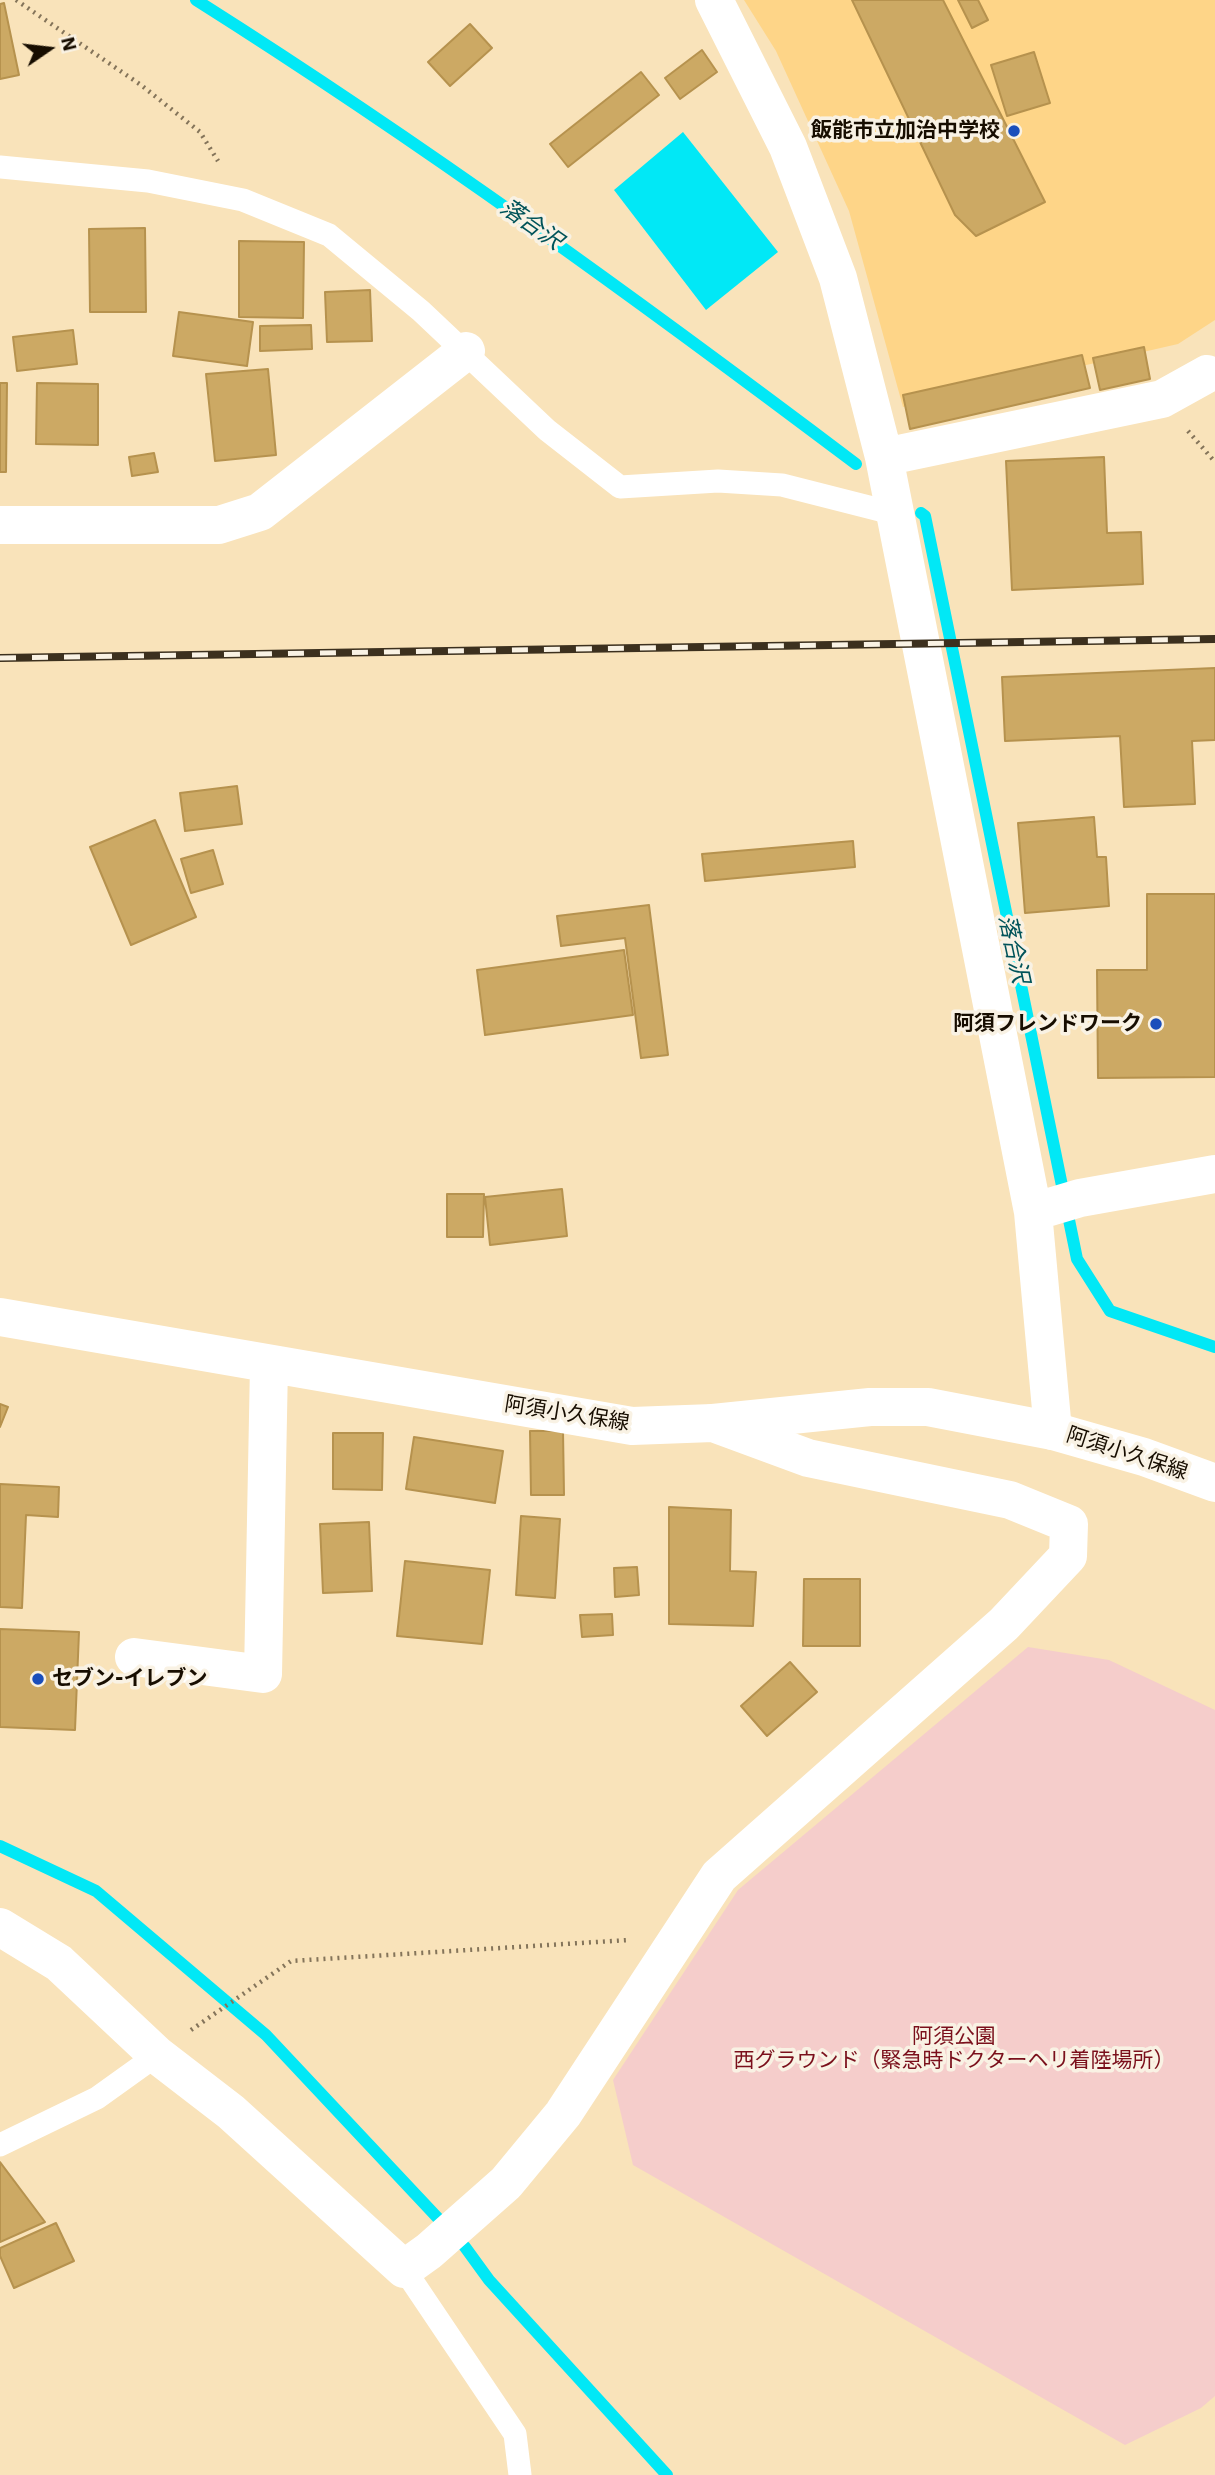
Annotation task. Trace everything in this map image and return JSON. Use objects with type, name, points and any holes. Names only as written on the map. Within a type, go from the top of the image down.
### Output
[{"type":"street","points":[[713,0],[788,147],[820,227],[838,278],[884,457],[1053,1206],[1053,1431]]},
{"type":"street","points":[[0,524],[219,525],[260,512],[466,351]]},
{"type":"street","points":[[884,457],[1162,400],[1208,374]]},
{"type":"street","points":[[1053,1206],[1215,1174]]},
{"type":"street","name":"阿須小久保線","points":[[0,1317],[632,1426],[713,1423],[870,1408],[928,1407],[1053,1431],[1144,1457],[1215,1483]]},
{"type":"street","points":[[134,1657],[263,1674],[269,1365]]},
{"type":"street","points":[[0,1927],[59,1963],[157,2055],[417,2260],[506,2183],[564,2114],[719,1876],[1004,1624],[1068,1556],[1069,1524],[1010,1500],[808,1458],[713,1423]]},
{"type":"lane","points":[[0,167],[148,181],[243,200],[328,235],[466,351],[547,430],[620,487],[718,481],[782,485],[896,514]]},
{"type":"lane","points":[[0,2145],[97,2098],[157,2055]]},
{"type":"lane","points":[[417,2260],[515,2434],[520,2475]]},
{"type":"path","points":[[16,0],[141,85],[200,132],[243,200]]},
{"type":"path","points":[[201,2022],[291,1961],[625,1940],[675,1944]]},
{"type":"shaded area","name":"飯能市立加治中学校","points":[[744,0],[1215,0],[1215,320],[1178,344],[903,407],[849,211],[776,51]]},
{"type":"green space","name":"阿須公園 西グラウンド（緊急時ドクターヘリ着陸場所）","points":[[1028,1647],[1109,1660],[1215,1710],[1215,2396],[1201,2408],[1125,2445],[633,2165],[613,2080],[738,1890]]},
{"type":"water","points":[[683,132],[778,252],[706,310],[614,190]]},
{"type":"building","points":[[852,0],[943,0],[1045,202],[976,236],[955,215]]},
{"type":"building","points":[[958,0],[978,0],[988,20],[972,28]]},
{"type":"building","points":[[4,3],[19,75],[0,79],[0,4]]},
{"type":"building","points":[[470,24],[492,48],[450,86],[428,62]]},
{"type":"building","points":[[702,50],[717,72],[680,99],[665,78]]},
{"type":"building","points":[[1034,52],[1050,103],[1007,116],[991,65]]},
{"type":"building","points":[[641,72],[659,95],[568,167],[550,144]]},
{"type":"building","points":[[145,228],[146,312],[90,312],[89,229]]},
{"type":"building","points":[[239,241],[304,242],[303,318],[239,317]]},
{"type":"building","points":[[370,290],[372,341],[327,342],[325,292]]},
{"type":"building","points":[[179,312],[253,322],[247,366],[173,356]]},
{"type":"building","points":[[311,325],[312,349],[260,351],[260,326]]},
{"type":"building","points":[[73,330],[77,364],[17,371],[13,337]]},
{"type":"building","points":[[1144,347],[1150,379],[1100,390],[1093,358]]},
{"type":"building","points":[[1082,355],[1090,388],[910,429],[903,395]]},
{"type":"building","points":[[268,369],[276,455],[215,461],[206,374]]},
{"type":"building","points":[[0,383],[7,383],[6,472],[0,472]]},
{"type":"building","points":[[37,383],[98,384],[98,445],[36,444]]},
{"type":"building","points":[[154,453],[158,472],[132,476],[129,457]]},
{"type":"building","points":[[1104,457],[1107,533],[1141,532],[1143,584],[1012,590],[1006,461]]},
{"type":"building","points":[[1215,668],[1215,740],[1192,741],[1195,804],[1124,807],[1120,736],[1005,741],[1002,677]]},
{"type":"building","points":[[237,786],[242,824],[185,831],[180,793]]},
{"type":"building","points":[[1094,817],[1097,857],[1106,857],[1109,906],[1025,913],[1018,823]]},
{"type":"building","points":[[155,820],[196,917],[131,945],[90,847]]},
{"type":"building","points":[[853,841],[855,867],[705,881],[702,854]]},
{"type":"building","points":[[213,850],[223,884],[191,893],[181,859]]},
{"type":"building","name":"阿須フレンドワーク","points":[[1147,894],[1215,894],[1215,1077],[1098,1078],[1097,970],[1147,970]]},
{"type":"building","points":[[649,905],[668,1055],[641,1058],[625,938],[561,946],[557,916]]},
{"type":"building","points":[[624,950],[633,1015],[485,1035],[477,970]]},
{"type":"building","points":[[562,1189],[567,1236],[490,1245],[485,1197]]},
{"type":"building","points":[[447,1194],[484,1194],[483,1237],[447,1237]]},
{"type":"building","points":[[0,1404],[8,1407],[0,1427]]},
{"type":"building","points":[[530,1431],[563,1431],[564,1495],[531,1495]]},
{"type":"building","points":[[333,1433],[383,1433],[382,1490],[333,1489]]},
{"type":"building","points":[[414,1437],[503,1451],[495,1503],[406,1489]]},
{"type":"building","points":[[0,1484],[59,1487],[58,1517],[26,1515],[22,1608],[0,1607]]},
{"type":"building","points":[[669,1507],[731,1510],[730,1571],[756,1572],[753,1626],[669,1624]]},
{"type":"building","points":[[521,1516],[560,1519],[555,1598],[516,1595]]},
{"type":"building","points":[[369,1522],[372,1591],[323,1593],[320,1524]]},
{"type":"building","points":[[405,1561],[490,1570],[482,1644],[397,1636]]},
{"type":"building","points":[[637,1567],[639,1595],[615,1597],[614,1568]]},
{"type":"building","points":[[804,1579],[860,1579],[860,1646],[803,1646]]},
{"type":"building","points":[[612,1614],[613,1635],[582,1637],[580,1615]]},
{"type":"building","name":"セブン-イレブン","points":[[0,1629],[79,1632],[75,1730],[0,1727]]},
{"type":"building","points":[[790,1662],[817,1692],[767,1736],[741,1706]]},
{"type":"building","points":[[0,2162],[45,2222],[0,2242]]},
{"type":"building","points":[[56,2223],[74,2261],[14,2288],[0,2256],[0,2248]]},
{"type":"waterway","name":"落合沢","points":[[196,0],[365,110],[531,225],[856,464]]},
{"type":"waterway","name":"落合沢","points":[[921,513],[925,516],[1077,1259],[1110,1311],[1215,1347]]},
{"type":"waterway","points":[[0,1846],[96,1891],[266,2035],[465,2247],[489,2280],[667,2475]]},
{"type":"railway","points":[[0,658],[1215,639]]},
{"type":"place","name":"飯能市立加治中学校","points":[[1014,131]]},
{"type":"place","name":"阿須フレンドワーク","points":[[1156,1024]]},
{"type":"place","name":"セブン-イレブン","points":[[38,1679]]}]
